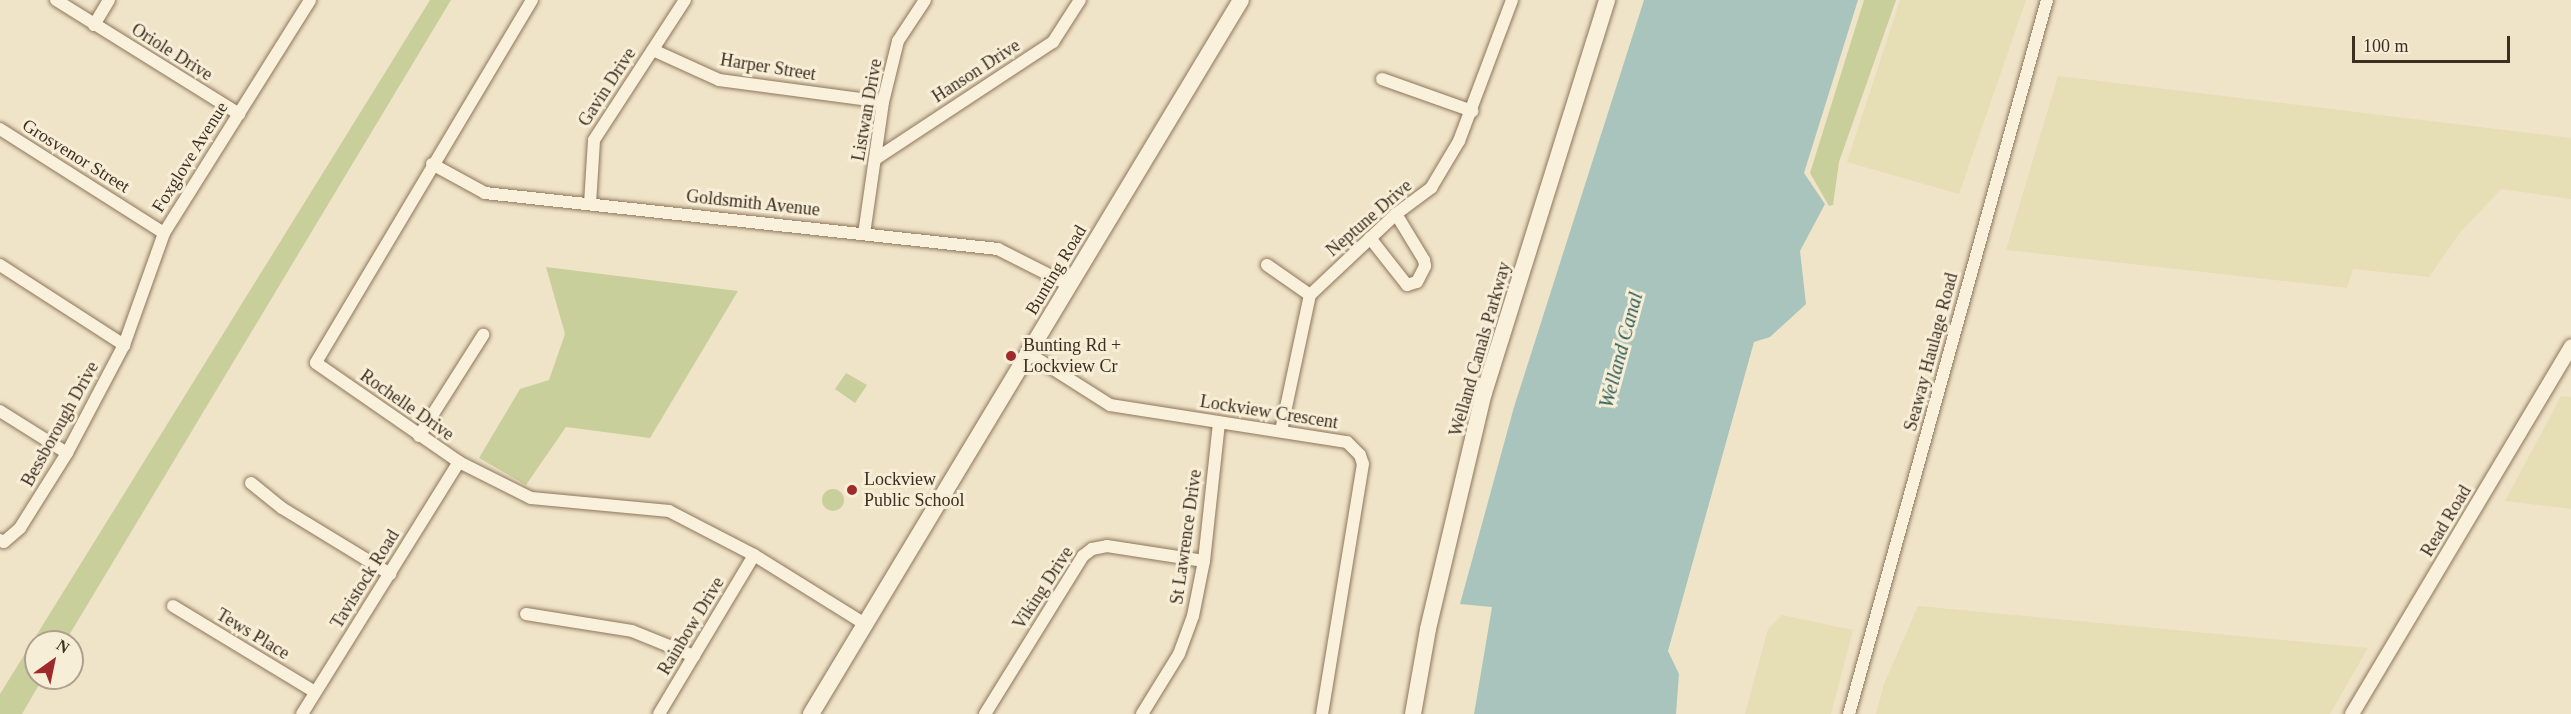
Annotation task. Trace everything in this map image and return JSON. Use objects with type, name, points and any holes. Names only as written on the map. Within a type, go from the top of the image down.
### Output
[{"type":"main road","name":"Bunting Road","points":[[811,714],[1241,0]]},
{"type":"main road","name":"Welland Canals Parkway","points":[[1413,714],[1428,629],[1484,393],[1607,0]]},
{"type":"street","name":"Oriole Drive","points":[[56,0],[239,114]]},
{"type":"street","points":[[94,25],[109,0]]},
{"type":"street","name":"Foxglove Avenue","points":[[124,345],[164,233],[310,0]]},
{"type":"street","name":"Rochelle Drive","points":[[532,0],[432,164],[316,363],[459,462],[531,498],[669,511],[753,555],[865,624]]},
{"type":"street","name":"Gavin Drive","points":[[590,204],[594,140],[685,0]]},
{"type":"street","name":"Listwan Drive","points":[[864,234],[877,158],[883,102],[897,41],[925,0]]},
{"type":"street","name":"Hanson Drive","points":[[877,158],[1053,42],[1080,0]]},
{"type":"street","name":"Neptune Drive","points":[[1310,295],[1396,214],[1431,188],[1472,111],[1512,0]]},
{"type":"street","name":"Seaway Haulage Road","points":[[1849,714],[2047,0]]},
{"type":"street","name":"Harper Street","points":[[653,50],[718,80],[883,102]]},
{"type":"street","points":[[1382,79],[1472,111]]},
{"type":"street","name":"Grosvenor Street","points":[[0,129],[164,233]]},
{"type":"street","name":"Goldsmith Avenue","points":[[432,164],[485,193],[998,249],[1069,285]]},
{"type":"street","points":[[1370,238],[1407,285],[1417,282],[1425,266],[1424,260],[1396,214]]},
{"type":"street","points":[[0,265],[124,345]]},
{"type":"street","points":[[1267,265],[1310,295],[1281,431]]},
{"type":"street","points":[[419,436],[483,335]]},
{"type":"street","name":"Bessborough Drive","points":[[0,540],[4,542],[20,528],[68,453],[124,345]]},
{"type":"street","name":"Read Road","points":[[2352,714],[2571,346]]},
{"type":"street","name":"Lockview Crescent","points":[[1028,353],[1110,405],[1219,424],[1347,442],[1360,455],[1363,465],[1322,714]]},
{"type":"street","points":[[0,411],[68,453]]},
{"type":"street","name":"St Lawrence Drive","points":[[1142,714],[1179,654],[1193,616],[1204,561],[1219,424]]},
{"type":"street","name":"Tavistock Road","points":[[302,714],[459,462]]},
{"type":"street","points":[[251,483],[282,508],[390,574]]},
{"type":"street","name":"Viking Drive","points":[[985,714],[1083,556],[1092,549],[1107,546],[1204,561]]},
{"type":"street","name":"Rainbow Drive","points":[[659,714],[753,555]]},
{"type":"street","name":"Tews Place","points":[[173,606],[315,692]]},
{"type":"street","points":[[526,614],[632,631],[694,656]]},
{"type":"shaded area","points":[[1900,0],[2026,0],[1959,194],[1847,162]]},
{"type":"shaded area","points":[[2058,76],[2571,138],[2571,199],[2501,189],[2459,234],[2429,277],[2353,269],[2347,288],[2006,250]]},
{"type":"shaded area","points":[[2561,396],[2571,397],[2571,509],[2505,501]]},
{"type":"shaded area","points":[[1918,606],[2368,648],[2330,714],[1876,714],[1884,684]]},
{"type":"shaded area","points":[[1782,615],[1853,630],[1831,714],[1745,714],[1768,629]]},
{"type":"green space","points":[[430,0],[451,0],[72,630],[40,630]]},
{"type":"green space","points":[[1864,0],[1896,0],[1839,162],[1833,205],[1829,206],[1810,173]]},
{"type":"green space","points":[[546,267],[738,291],[650,438],[566,427],[526,485],[479,458],[520,389],[549,380],[565,334]]},
{"type":"green space","points":[[846,373],[867,385],[855,403],[835,389]]},
{"type":"green space","points":[[833,489],[841,492],[844,500],[841,508],[833,511],[825,508],[822,500],[825,492]]},
{"type":"green space","points":[[24,655],[24,690],[36,690],[22,714],[0,714],[0,694]]},
{"type":"water","name":"Welland Canal","points":[[1644,0],[1858,0],[1804,173],[1825,204],[1800,251],[1806,304],[1770,337],[1754,342],[1668,651],[1679,674],[1676,714],[1474,714],[1492,607],[1460,604],[1514,407]]},
{"type":"place","name":"Bunting Rd + Lockview Cr","points":[[1011,356]]},
{"type":"place","name":"Lockview Public School","points":[[852,490]]}]
